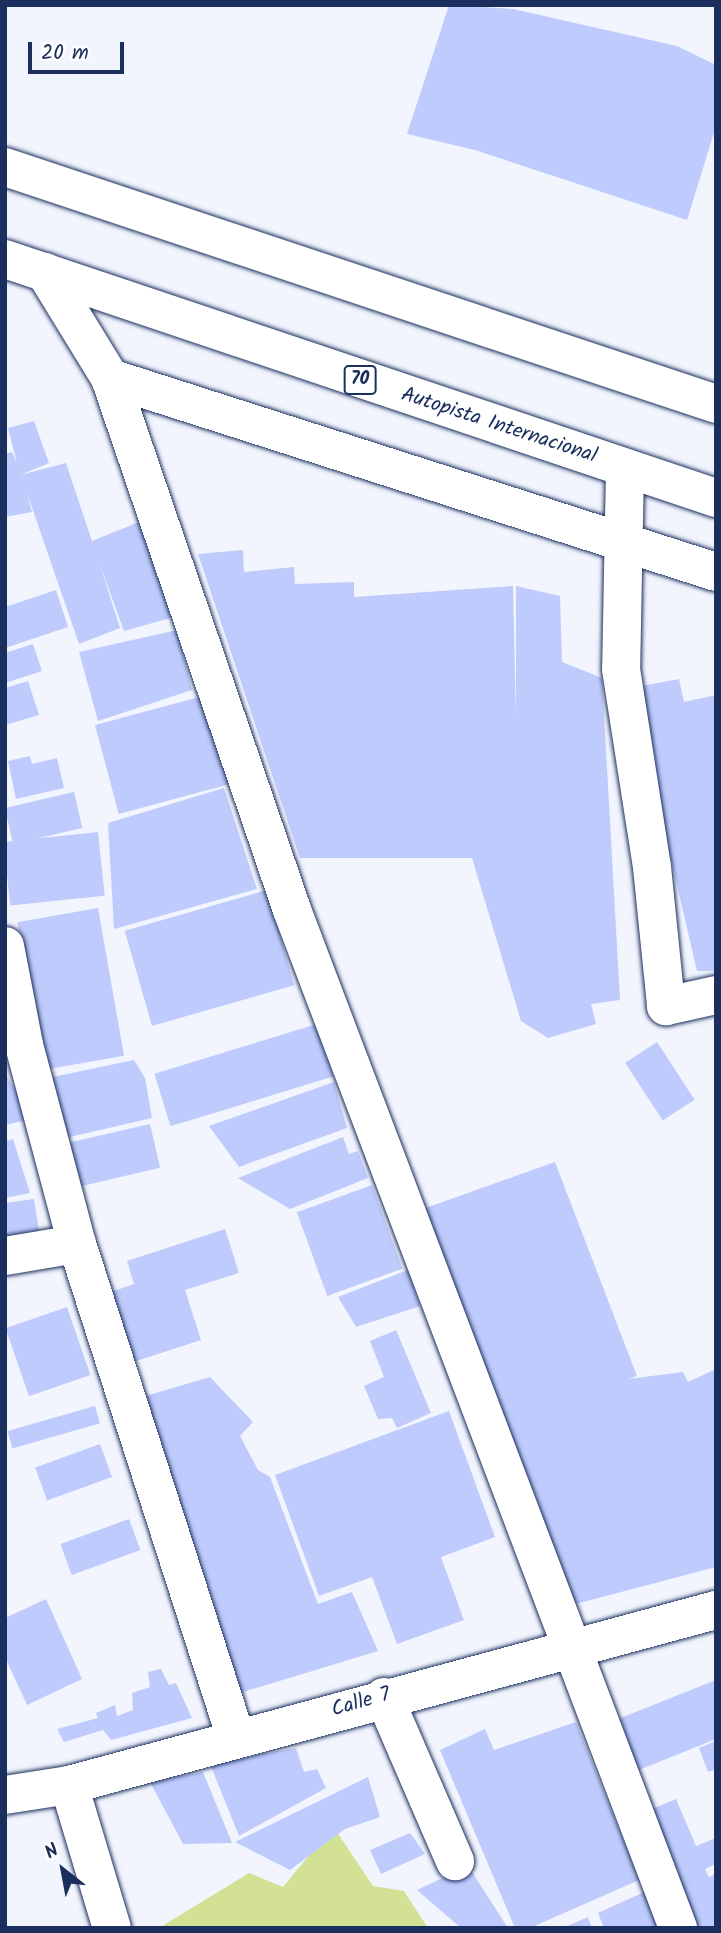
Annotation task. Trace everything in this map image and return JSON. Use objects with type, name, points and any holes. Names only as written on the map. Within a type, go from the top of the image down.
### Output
[{"type":"main road","points":[[5,167],[716,404]]},
{"type":"main road","name":"Autopista Internacional","points":[[5,259],[716,498]]},
{"type":"main road","points":[[45,272],[110,378],[292,910],[678,1928]]},
{"type":"main road","points":[[110,378],[622,545],[716,572]]},
{"type":"main road","points":[[625,468],[621,669],[652,867],[666,1006],[716,995]]},
{"type":"main road","points":[[5,946],[24,1045],[77,1244],[222,1742]]},
{"type":"main road","points":[[5,1256],[77,1244]]},
{"type":"main road","name":"Calle 7","points":[[5,1795],[69,1785],[570,1645],[716,1610]]},
{"type":"main road","points":[[384,1697],[455,1861]]},
{"type":"main road","points":[[69,1785],[112,1928]]},
{"type":"green space","points":[[333,1826],[373,1886],[404,1891],[428,1928],[159,1928],[249,1873],[283,1887]]},
{"type":"building","points":[[449,5],[513,9],[677,46],[716,65],[716,126],[687,220],[475,150],[407,134]]},
{"type":"building","points":[[34,421],[49,463],[20,475],[66,463],[92,541],[139,522],[174,617],[124,631],[100,565],[120,628],[79,644],[27,493],[32,512],[5,517],[5,454],[12,452],[17,464],[8,428]]},
{"type":"building","points":[[243,550],[244,572],[294,567],[295,584],[354,582],[354,597],[513,586],[516,717],[516,586],[560,596],[562,662],[602,678],[620,1000],[591,1004],[596,1024],[548,1038],[521,1021],[472,858],[300,858],[198,554]]},
{"type":"building","points":[[56,590],[68,627],[5,648],[5,607]]},
{"type":"building","points":[[177,630],[192,690],[98,721],[79,652]]},
{"type":"building","points":[[33,644],[42,671],[5,683],[5,653]]},
{"type":"building","points":[[679,679],[684,702],[716,695],[716,971],[697,971],[631,688]]},
{"type":"building","points":[[28,681],[39,715],[5,725],[5,688]]},
{"type":"building","points":[[207,695],[231,784],[119,814],[95,725]]},
{"type":"building","points":[[30,756],[32,764],[57,758],[64,788],[16,799],[8,761]]},
{"type":"building","points":[[224,788],[257,889],[114,929],[108,823]]},
{"type":"building","points":[[74,792],[82,828],[13,844],[5,808]]},
{"type":"building","points":[[98,832],[105,896],[10,906],[5,842]]},
{"type":"building","points":[[267,890],[294,985],[152,1026],[125,931]]},
{"type":"building","points":[[98,908],[124,1056],[43,1070],[17,922]]},
{"type":"building","points":[[317,1024],[333,1077],[171,1126],[154,1074]]},
{"type":"building","points":[[657,1042],[695,1100],[663,1121],[625,1063]]},
{"type":"building","points":[[134,1060],[145,1078],[152,1118],[61,1139],[48,1078]]},
{"type":"building","points":[[5,1073],[32,1119],[5,1125]]},
{"type":"building","points":[[334,1082],[347,1128],[239,1167],[209,1126]]},
{"type":"building","points":[[150,1124],[160,1168],[75,1187],[65,1144]]},
{"type":"building","points":[[343,1137],[349,1154],[358,1151],[368,1178],[290,1209],[238,1178]]},
{"type":"building","points":[[13,1139],[30,1193],[5,1198],[5,1141]]},
{"type":"building","points":[[555,1162],[637,1376],[628,1379],[683,1372],[688,1382],[716,1369],[716,1567],[564,1607],[423,1209]]},
{"type":"building","points":[[372,1185],[402,1269],[327,1296],[297,1212]]},
{"type":"building","points":[[34,1199],[40,1237],[5,1242],[5,1203]]},
{"type":"building","points":[[225,1229],[239,1273],[185,1290],[201,1340],[121,1366],[99,1296],[134,1284],[127,1261]]},
{"type":"building","points":[[408,1270],[420,1306],[356,1327],[338,1297]]},
{"type":"building","points":[[67,1307],[90,1375],[29,1396],[6,1328]]},
{"type":"building","points":[[396,1330],[431,1413],[397,1428],[392,1418],[378,1419],[364,1386],[384,1377],[370,1341]]},
{"type":"building","points":[[210,1377],[253,1422],[240,1436],[258,1470],[270,1477],[318,1604],[352,1592],[378,1651],[233,1695],[132,1400]]},
{"type":"building","points":[[95,1406],[100,1423],[12,1448],[8,1431]]},
{"type":"building","points":[[449,1411],[495,1537],[441,1557],[464,1620],[397,1644],[372,1577],[319,1596],[275,1475]]},
{"type":"building","points":[[100,1444],[112,1477],[47,1500],[35,1468]]},
{"type":"building","points":[[129,1519],[140,1550],[72,1575],[60,1544]]},
{"type":"building","points":[[46,1599],[82,1679],[27,1705],[5,1657],[5,1618]]},
{"type":"building","points":[[161,1669],[169,1685],[176,1683],[192,1718],[111,1740],[103,1730],[64,1742],[57,1729],[98,1718],[96,1713],[115,1705],[117,1716],[133,1710],[132,1693],[150,1687],[148,1672]]},
{"type":"building","points":[[716,1680],[716,1739],[634,1772],[613,1721]]},
{"type":"building","points":[[576,1722],[639,1880],[530,1928],[515,1928],[440,1750],[485,1729],[494,1750]]},
{"type":"building","points":[[716,1741],[716,1769],[708,1772],[699,1748]]},
{"type":"building","points":[[296,1748],[304,1772],[317,1769],[326,1788],[239,1836],[210,1764]]},
{"type":"building","points":[[203,1772],[232,1843],[183,1844],[150,1782]]},
{"type":"building","points":[[368,1777],[380,1817],[345,1829],[290,1870],[235,1842]]},
{"type":"building","points":[[676,1799],[696,1846],[716,1838],[716,1864],[705,1869],[709,1877],[716,1874],[716,1928],[696,1928],[647,1811]]},
{"type":"building","points":[[410,1833],[425,1854],[381,1874],[370,1850]]},
{"type":"building","points":[[468,1866],[508,1928],[461,1928],[417,1890]]},
{"type":"building","points":[[644,1892],[659,1928],[604,1928],[598,1913]]},
{"type":"building","points":[[588,1917],[592,1928],[563,1928]]}]
